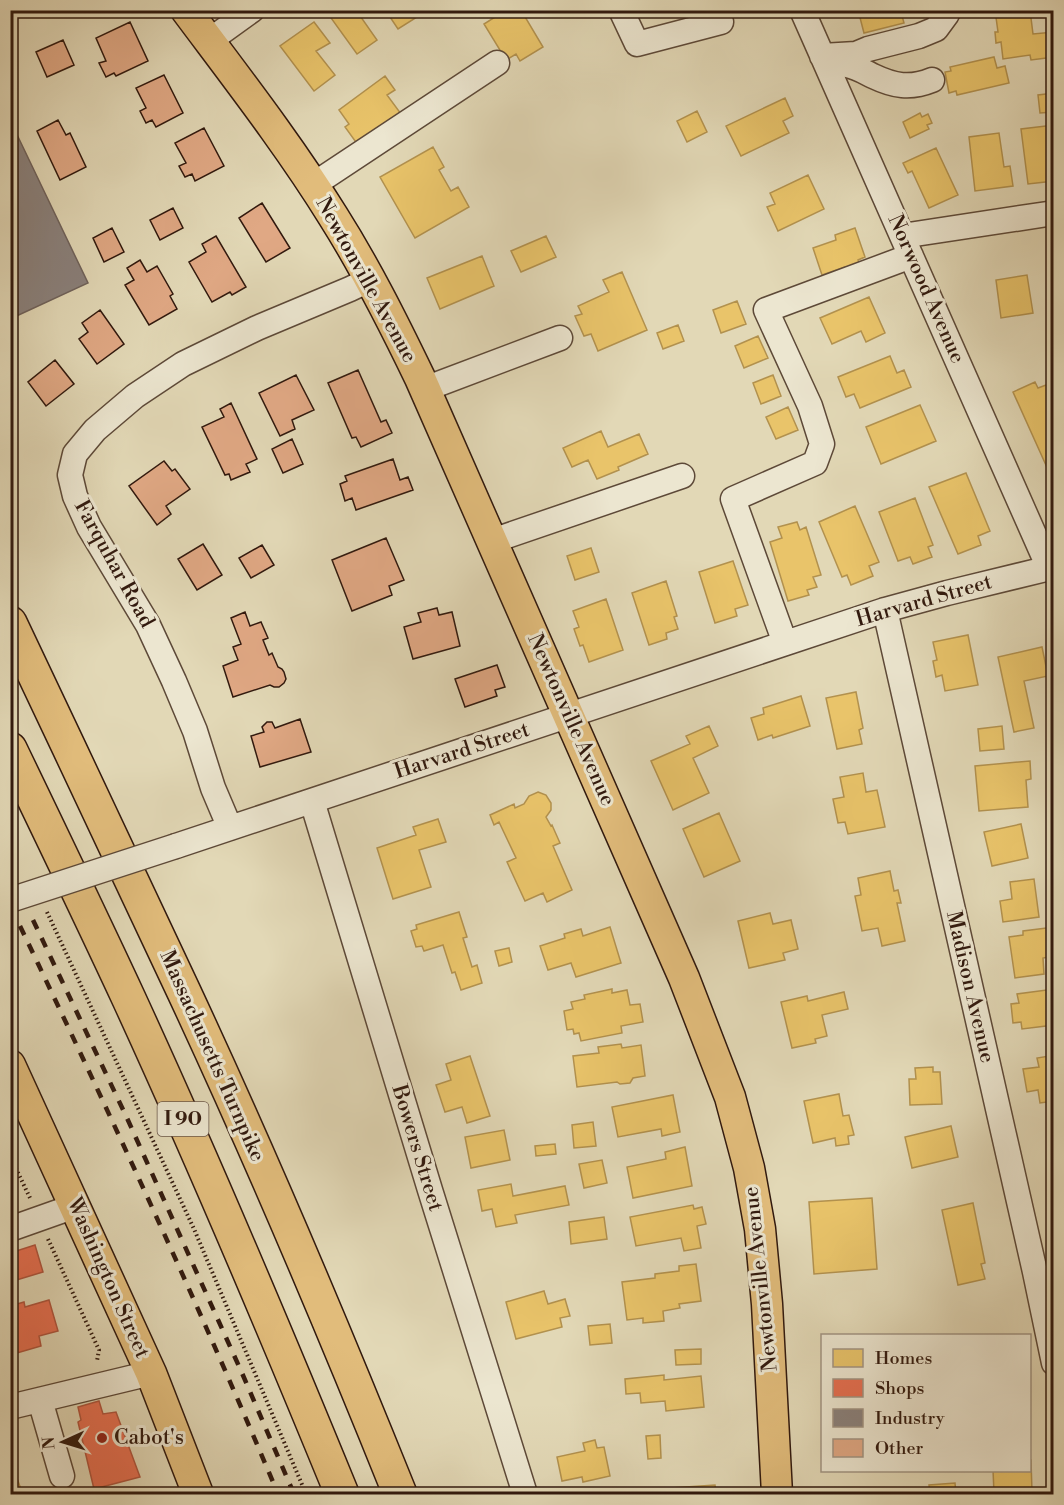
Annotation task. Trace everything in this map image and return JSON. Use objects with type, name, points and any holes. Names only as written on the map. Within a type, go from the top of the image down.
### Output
[{"type":"highway","name":"Massachusetts Turnpike","points":[[10,623],[185,993],[258,1156],[400,1494]]},
{"type":"highway","name":"I 90","points":[[10,749],[128,998],[202,1163],[342,1494]]},
{"type":"main road","name":"Newtonville Avenue","points":[[186,10],[313,185],[388,311],[425,389],[684,978],[730,1097],[750,1168],[760,1229],[767,1304],[777,1494]]},
{"type":"main road","name":"Washington Street","points":[[10,1065],[151,1373],[198,1494]]},
{"type":"street","points":[[209,40],[252,10]]},
{"type":"street","points":[[621,10],[637,44],[721,22],[716,10]]},
{"type":"street","name":"Norwood Avenue","points":[[802,10],[1051,568]]},
{"type":"street","points":[[824,60],[856,54],[936,29],[946,14],[944,10]]},
{"type":"street","points":[[824,60],[849,65],[876,77],[908,87],[932,80]]},
{"type":"street","points":[[313,185],[497,63]]},
{"type":"street","points":[[785,643],[733,499],[815,463],[822,444],[810,406],[766,310],[906,246],[1053,213]]},
{"type":"street","name":"Farquhar Road","points":[[230,828],[213,788],[195,731],[174,681],[148,626],[89,527],[75,496],[69,475],[75,454],[95,430],[135,396],[183,364],[257,328],[350,290],[371,279]]},
{"type":"street","points":[[425,389],[560,338]]},
{"type":"street","points":[[492,541],[682,476]]},
{"type":"street","name":"Harvard Street","points":[[10,900],[885,610],[1051,568]]},
{"type":"street","name":"Madison Avenue","points":[[885,610],[1032,1260],[1053,1363]]},
{"type":"street","name":"Bowers Street","points":[[312,801],[525,1494]]},
{"type":"street","points":[[10,1229],[75,1206]]},
{"type":"street","points":[[10,1407],[151,1373]]},
{"type":"street","points":[[40,1400],[62,1476]]},
{"type":"path","points":[[47,912],[194,1229],[306,1494]]},
{"type":"path","points":[[10,1156],[32,1202]]},
{"type":"path","points":[[44,1230],[99,1350],[96,1364]]},
{"type":"building: Homes","points":[[341,10],[356,10],[377,40],[357,54],[331,18]]},
{"type":"building: Homes","points":[[381,10],[424,10],[425,12],[398,29],[386,11],[383,14]]},
{"type":"building: Homes","points":[[506,10],[521,10],[543,47],[520,61],[516,54],[506,60],[484,24]]},
{"type":"building: Homes","points":[[858,10],[907,10],[901,12],[904,23],[864,33]]},
{"type":"building: Homes","points":[[995,10],[1030,10],[1033,34],[1054,32],[1054,57],[1031,60],[1030,55],[1003,59],[1001,42],[996,43],[995,32],[998,32]]},
{"type":"building: Homes","points":[[314,22],[330,43],[316,51],[335,75],[314,91],[280,46]]},
{"type":"building: Homes","points":[[994,57],[997,68],[1005,66],[1009,83],[957,95],[956,91],[949,93],[945,72],[951,71],[950,67]]},
{"type":"building: Homes","points":[[385,76],[395,90],[387,95],[404,118],[358,145],[345,127],[349,124],[339,110]]},
{"type":"building: Homes","points":[[1054,93],[1054,112],[1040,113],[1038,95]]},
{"type":"building: Homes","points":[[785,98],[793,116],[783,121],[789,133],[741,156],[726,126]]},
{"type":"building: Homes","points":[[697,111],[707,132],[687,142],[677,121]]},
{"type":"building: Homes","points":[[920,113],[922,117],[928,114],[932,123],[927,125],[929,129],[910,138],[903,122]]},
{"type":"building: Homes","points":[[1054,125],[1054,181],[1028,184],[1021,129]]},
{"type":"building: Homes","points":[[999,133],[1004,167],[1010,166],[1013,186],[975,191],[969,137]]},
{"type":"building: Homes","points":[[433,147],[444,167],[439,170],[451,191],[458,187],[469,207],[415,238],[380,177]]},
{"type":"building: Homes","points":[[936,148],[958,195],[929,208],[912,171],[908,173],[903,163]]},
{"type":"building: Homes","points":[[808,175],[824,209],[778,231],[767,207],[775,204],[770,193]]},
{"type":"building: Homes","points":[[855,228],[865,257],[858,260],[863,271],[848,276],[845,267],[822,275],[813,248],[836,240],[835,235]]},
{"type":"building: Homes","points":[[546,236],[556,257],[521,272],[511,251]]},
{"type":"building: Homes","points":[[482,256],[494,286],[440,309],[427,278]]},
{"type":"building: Homes","points":[[1054,262],[1054,296],[1048,263]]},
{"type":"building: Homes","points":[[622,272],[647,330],[598,351],[591,334],[584,336],[575,316],[582,314],[578,306],[609,292],[603,280]]},
{"type":"building: Homes","points":[[1027,275],[1033,313],[1001,318],[996,280]]},
{"type":"building: Homes","points":[[869,297],[885,333],[866,342],[861,331],[832,344],[820,318]]},
{"type":"building: Homes","points":[[737,301],[746,324],[721,333],[713,310]]},
{"type":"building: Homes","points":[[678,325],[684,341],[663,349],[657,333]]},
{"type":"building: Homes","points":[[758,336],[768,358],[744,368],[735,346]]},
{"type":"building: Homes","points":[[890,356],[897,373],[904,370],[911,387],[860,408],[854,394],[846,397],[838,377]]},
{"type":"building: Homes","points":[[773,375],[781,396],[761,404],[753,383]]},
{"type":"building: Homes","points":[[1035,382],[1038,388],[1054,382],[1054,483],[1013,392]]},
{"type":"building: Homes","points":[[920,405],[936,441],[881,464],[866,427]]},
{"type":"building: Homes","points":[[788,407],[798,430],[776,439],[766,417]]},
{"type":"building: Homes","points":[[601,431],[608,447],[639,434],[648,454],[597,479],[588,460],[572,467],[563,448]]},
{"type":"building: Homes","points":[[966,473],[990,531],[978,536],[981,545],[958,554],[929,487]]},
{"type":"building: Homes","points":[[915,498],[933,545],[928,547],[932,557],[913,564],[910,557],[898,561],[879,512]]},
{"type":"building: Homes","points":[[855,506],[879,562],[869,566],[873,576],[851,585],[847,575],[842,577],[819,522]]},
{"type":"building: Homes","points":[[797,522],[800,530],[806,527],[821,575],[813,577],[817,587],[807,590],[809,595],[788,601],[770,542],[782,538],[778,527]]},
{"type":"building: Homes","points":[[591,548],[599,572],[575,580],[567,556]]},
{"type":"building: Homes","points":[[733,561],[748,605],[735,609],[737,616],[715,623],[699,572]]},
{"type":"building: Homes","points":[[666,581],[677,616],[674,617],[678,629],[666,633],[667,639],[649,645],[632,593]]},
{"type":"building: Homes","points":[[606,599],[623,650],[589,662],[574,629],[579,627],[573,611]]},
{"type":"building: Homes","points":[[968,635],[978,685],[945,691],[942,675],[936,677],[933,661],[937,660],[933,642]]},
{"type":"building: Homes","points":[[1042,647],[1048,676],[1024,681],[1034,728],[1014,732],[998,657]]},
{"type":"building: Homes","points":[[856,692],[863,728],[859,730],[862,744],[837,749],[826,698]]},
{"type":"building: Homes","points":[[801,696],[810,726],[773,738],[772,735],[758,740],[751,718],[764,714],[763,708]]},
{"type":"building: Homes","points":[[709,726],[718,746],[693,758],[709,793],[673,810],[651,761],[690,744],[686,736]]},
{"type":"building: Homes","points":[[1002,726],[1004,749],[980,751],[978,729]]},
{"type":"building: Homes","points":[[1030,761],[1031,779],[1026,780],[1028,807],[979,811],[975,766]]},
{"type":"building: Homes","points":[[863,773],[866,792],[877,790],[885,827],[848,834],[845,822],[838,823],[833,799],[844,797],[840,777]]},
{"type":"building: Homes","points":[[538,792],[546,795],[551,803],[551,810],[546,817],[560,843],[553,846],[572,890],[547,902],[543,893],[525,901],[507,862],[516,858],[499,822],[494,825],[490,815],[514,804],[515,808],[524,804],[529,796]]},
{"type":"building: Homes","points":[[719,813],[740,861],[704,877],[683,829]]},
{"type":"building: Homes","points":[[438,819],[446,842],[419,850],[431,887],[393,899],[377,848],[416,835],[413,827]]},
{"type":"building: Homes","points":[[1021,824],[1028,858],[992,866],[984,832]]},
{"type":"building: Homes","points":[[890,871],[894,891],[898,890],[901,903],[897,903],[905,941],[882,946],[878,928],[862,931],[855,896],[861,895],[858,878]]},
{"type":"building: Homes","points":[[1034,879],[1039,917],[1003,922],[1000,901],[1012,899],[1010,882]]},
{"type":"building: Homes","points":[[459,912],[467,937],[463,938],[472,967],[477,965],[482,983],[461,990],[455,972],[452,973],[443,945],[424,951],[422,946],[416,947],[411,931],[417,929],[416,925]]},
{"type":"building: Homes","points":[[770,913],[773,924],[791,920],[798,949],[783,953],[785,960],[749,968],[738,921]]},
{"type":"building: Homes","points":[[610,927],[621,963],[576,977],[571,963],[548,970],[540,946],[565,938],[564,934],[581,929],[583,936]]},
{"type":"building: Homes","points":[[1054,927],[1054,956],[1043,958],[1044,974],[1015,978],[1009,937],[1023,935],[1023,931]]},
{"type":"building: Homes","points":[[509,948],[512,962],[499,966],[495,951]]},
{"type":"building: Homes","points":[[612,989],[612,993],[627,990],[630,1005],[640,1004],[643,1022],[621,1026],[622,1033],[581,1041],[579,1033],[574,1034],[573,1029],[567,1030],[564,1011],[573,1009],[571,1002],[585,999],[584,995]]},
{"type":"building: Homes","points":[[1054,989],[1054,1025],[1022,1029],[1021,1022],[1013,1023],[1011,1004],[1019,1003],[1017,994]]},
{"type":"building: Homes","points":[[844,992],[848,1009],[822,1015],[827,1036],[815,1039],[816,1043],[792,1048],[781,1002],[807,996],[808,1001]]},
{"type":"building: Homes","points":[[621,1044],[622,1048],[641,1045],[645,1076],[633,1078],[630,1083],[617,1082],[577,1087],[573,1056],[599,1053],[598,1047]]},
{"type":"building: Homes","points":[[470,1056],[490,1116],[467,1123],[462,1107],[445,1112],[436,1085],[451,1080],[446,1064]]},
{"type":"building: Homes","points":[[1049,1056],[1050,1063],[1054,1062],[1054,1101],[1040,1103],[1038,1090],[1027,1092],[1023,1069],[1039,1067],[1037,1058]]},
{"type":"building: Homes","points":[[933,1067],[933,1072],[940,1072],[942,1104],[910,1105],[909,1079],[916,1079],[915,1068]]},
{"type":"building: Homes","points":[[839,1094],[843,1116],[849,1115],[854,1135],[848,1136],[849,1144],[836,1146],[835,1138],[813,1143],[804,1101]]},
{"type":"building: Homes","points":[[673,1095],[680,1132],[662,1136],[661,1129],[618,1137],[612,1107]]},
{"type":"building: Homes","points":[[593,1122],[596,1146],[574,1148],[572,1125]]},
{"type":"building: Homes","points":[[951,1126],[958,1157],[912,1168],[905,1137]]},
{"type":"building: Homes","points":[[504,1130],[510,1160],[471,1168],[465,1137]]},
{"type":"building: Homes","points":[[555,1144],[556,1154],[536,1156],[535,1146]]},
{"type":"building: Homes","points":[[685,1147],[692,1186],[633,1198],[627,1167],[666,1159],[665,1152]]},
{"type":"building: Homes","points":[[602,1160],[607,1183],[584,1188],[579,1164]]},
{"type":"building: Homes","points":[[511,1184],[513,1196],[565,1186],[569,1205],[515,1215],[517,1223],[496,1227],[492,1209],[482,1211],[478,1190]]},
{"type":"building: Homes","points":[[872,1198],[877,1269],[814,1274],[809,1202]]},
{"type":"building: Homes","points":[[973,1203],[985,1263],[981,1264],[985,1279],[958,1285],[942,1210]]},
{"type":"building: Homes","points":[[693,1205],[694,1209],[702,1207],[706,1224],[697,1226],[701,1248],[684,1251],[681,1238],[636,1246],[630,1217]]},
{"type":"building: Homes","points":[[604,1217],[607,1239],[571,1244],[569,1222]]},
{"type":"building: Homes","points":[[696,1264],[701,1301],[679,1304],[680,1308],[663,1311],[664,1321],[643,1323],[643,1318],[627,1320],[622,1282],[655,1278],[655,1274],[679,1271],[679,1266]]},
{"type":"building: Homes","points":[[544,1291],[548,1304],[565,1299],[570,1316],[560,1318],[562,1327],[516,1339],[506,1302]]},
{"type":"building: Homes","points":[[610,1324],[612,1343],[590,1345],[588,1326]]},
{"type":"building: Homes","points":[[701,1349],[701,1364],[676,1365],[675,1350]]},
{"type":"building: Homes","points":[[664,1375],[664,1380],[701,1376],[704,1407],[666,1411],[665,1401],[641,1403],[640,1393],[626,1394],[625,1379]]},
{"type":"building: Homes","points":[[660,1435],[661,1458],[648,1459],[646,1436]]},
{"type":"building: Homes","points":[[595,1440],[597,1448],[604,1447],[610,1476],[583,1482],[582,1477],[562,1481],[557,1457],[585,1451],[583,1443]]},
{"type":"building: Homes","points":[[10,1459],[22,1492],[15,1494],[10,1494]]},
{"type":"building: Homes","points":[[1031,1460],[1032,1492],[994,1493],[993,1472],[1031,1472]]},
{"type":"building: Homes","points":[[955,1483],[956,1494],[930,1494],[929,1485]]},
{"type":"building: Homes","points":[[715,1485],[716,1494],[672,1494],[671,1488]]},
{"type":"building: Homes","points":[[914,1489],[914,1494],[843,1494],[843,1493]]},
{"type":"building: Shops","points":[[35,1245],[43,1272],[10,1282],[10,1253]]},
{"type":"building: Shops","points":[[49,1300],[58,1331],[39,1336],[41,1346],[10,1355],[10,1306],[24,1302],[25,1307]]},
{"type":"building: Shops","points":[[99,1401],[103,1414],[116,1412],[140,1477],[94,1489],[78,1422],[81,1420],[78,1407]]},
{"type":"building: Industry","points":[[10,120],[88,283],[10,319]]},
{"type":"building: Other","points":[[130,22],[148,61],[116,76],[114,73],[106,77],[99,63],[106,61],[96,38]]},
{"type":"building: Other","points":[[63,40],[74,65],[47,77],[36,52]]},
{"type":"building: Other","points":[[164,75],[183,113],[156,127],[152,120],[146,123],[140,111],[146,108],[136,88]]},
{"type":"building: Other","points":[[58,120],[66,135],[70,133],[86,167],[60,180],[37,131]]},
{"type":"building: Other","points":[[204,128],[224,166],[195,181],[192,174],[185,177],[179,166],[186,163],[175,143]]},
{"type":"building: Other","points":[[262,203],[290,248],[266,262],[239,218]]},
{"type":"building: Other","points":[[173,208],[183,228],[160,240],[150,220]]},
{"type":"building: Other","points":[[112,228],[124,252],[104,262],[93,238]]},
{"type":"building: Other","points":[[216,236],[246,287],[232,295],[230,292],[212,302],[189,262],[206,252],[202,244]]},
{"type":"building: Other","points":[[140,260],[147,272],[157,266],[173,294],[170,296],[177,309],[149,325],[125,285],[134,280],[127,268]]},
{"type":"building: Other","points":[[100,310],[124,344],[97,364],[79,339],[88,332],[82,323]]},
{"type":"building: Other","points":[[55,360],[74,384],[46,406],[28,382]]},
{"type":"building: Other","points":[[358,370],[381,422],[386,420],[392,433],[361,447],[356,437],[352,438],[328,383]]},
{"type":"building: Other","points":[[296,375],[314,410],[292,420],[295,429],[280,436],[259,393]]},
{"type":"building: Other","points":[[231,403],[257,459],[246,464],[250,472],[231,480],[229,474],[225,475],[202,427],[224,417],[220,409]]},
{"type":"building: Other","points":[[292,439],[303,464],[283,473],[272,449]]},
{"type":"building: Other","points":[[393,459],[400,480],[408,477],[413,490],[356,510],[352,498],[345,501],[340,484],[347,481],[345,476]]},
{"type":"building: Other","points":[[164,461],[172,471],[175,469],[190,489],[166,506],[171,514],[157,525],[129,486]]},
{"type":"building: Other","points":[[386,538],[404,580],[389,586],[392,595],[352,611],[332,560]]},
{"type":"building: Other","points":[[203,544],[222,575],[197,590],[178,559]]},
{"type":"building: Other","points":[[262,545],[274,565],[251,578],[239,558]]},
{"type":"building: Other","points":[[437,608],[439,615],[452,612],[460,646],[413,659],[404,627],[421,622],[418,613]]},
{"type":"building: Other","points":[[245,612],[250,626],[261,622],[268,638],[263,640],[269,655],[272,653],[286,679],[279,687],[270,685],[233,697],[223,666],[238,660],[233,647],[241,644],[231,618]]},
{"type":"building: Other","points":[[497,665],[505,687],[495,690],[497,696],[465,707],[455,679]]},
{"type":"building: Other","points":[[300,719],[311,752],[260,767],[251,736],[264,732],[262,727],[267,722],[272,722],[275,728]]},
{"type":"railway","points":[[33,920],[127,1118],[294,1494]]},
{"type":"railway","points":[[20,926],[153,1209],[278,1494]]},
{"type":"place","name":"Cabot's","points":[[102,1438]]}]
